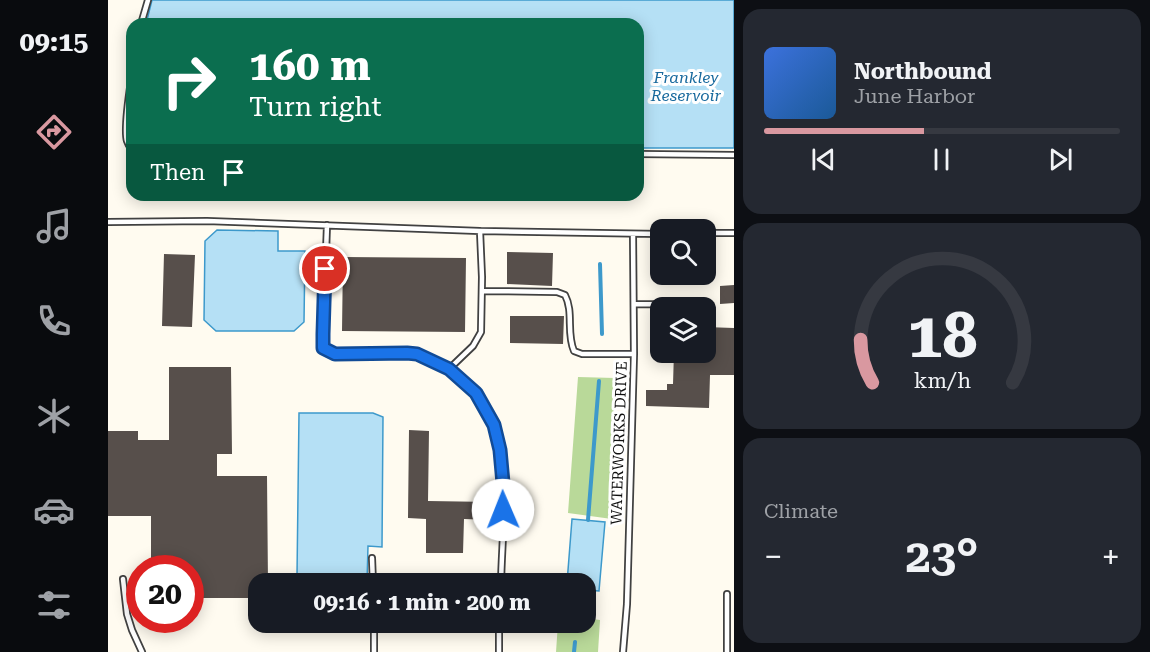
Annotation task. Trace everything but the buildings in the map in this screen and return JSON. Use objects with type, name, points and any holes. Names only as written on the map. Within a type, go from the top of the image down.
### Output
[{"type":"lane","points":[[143,18],[148,0]]},
{"type":"lane","points":[[644,154],[734,155]]},
{"type":"lane","points":[[108,222],[207,221],[480,231],[650,234]]},
{"type":"lane","points":[[327,225],[323,348],[335,354],[417,354],[449,369],[476,393],[494,425],[500,450],[504,494],[501,573]]},
{"type":"lane","points":[[449,369],[473,346],[481,332],[480,231]]},
{"type":"lane","points":[[716,233],[734,233]]},
{"type":"lane","name":"WATERWORKS DRIVE","points":[[623,652],[627,604],[634,354],[633,234]]},
{"type":"lane","points":[[482,291],[557,292],[565,295],[569,305],[571,344],[574,351],[582,354],[634,354]]},
{"type":"lane","points":[[633,304],[650,304]]},
{"type":"lane","points":[[372,558],[373,573]]},
{"type":"lane","points":[[123,579],[127,614],[142,652]]},
{"type":"lane","points":[[726,652],[727,594]]},
{"type":"lane","points":[[374,633],[374,652]]},
{"type":"lane","points":[[499,652],[500,633]]},
{"type":"green space","points":[[578,377],[615,378],[612,519],[568,513]]},
{"type":"green space","points":[[596,619],[600,620],[598,652],[556,652],[557,633],[596,633]]},
{"type":"water","name":"Frankley Reservoir","points":[[152,0],[734,0],[734,148],[644,148],[644,18],[148,18]]},
{"type":"water","points":[[217,230],[278,231],[278,251],[305,251],[304,322],[294,331],[216,331],[204,320],[205,241]]},
{"type":"water","points":[[299,413],[373,413],[383,417],[382,547],[368,546],[367,573],[297,573]]},
{"type":"water","points":[[572,519],[605,522],[599,591],[596,591],[596,573],[568,573]]},
{"type":"waterway","points":[[600,264],[602,334]]},
{"type":"waterway","points":[[588,520],[599,381]]},
{"type":"waterway","points":[[574,652],[575,642]]},
{"type":"route","points":[[325,269],[323,348],[335,354],[417,354],[449,369],[476,393],[494,425],[500,450],[503,510]]}]
